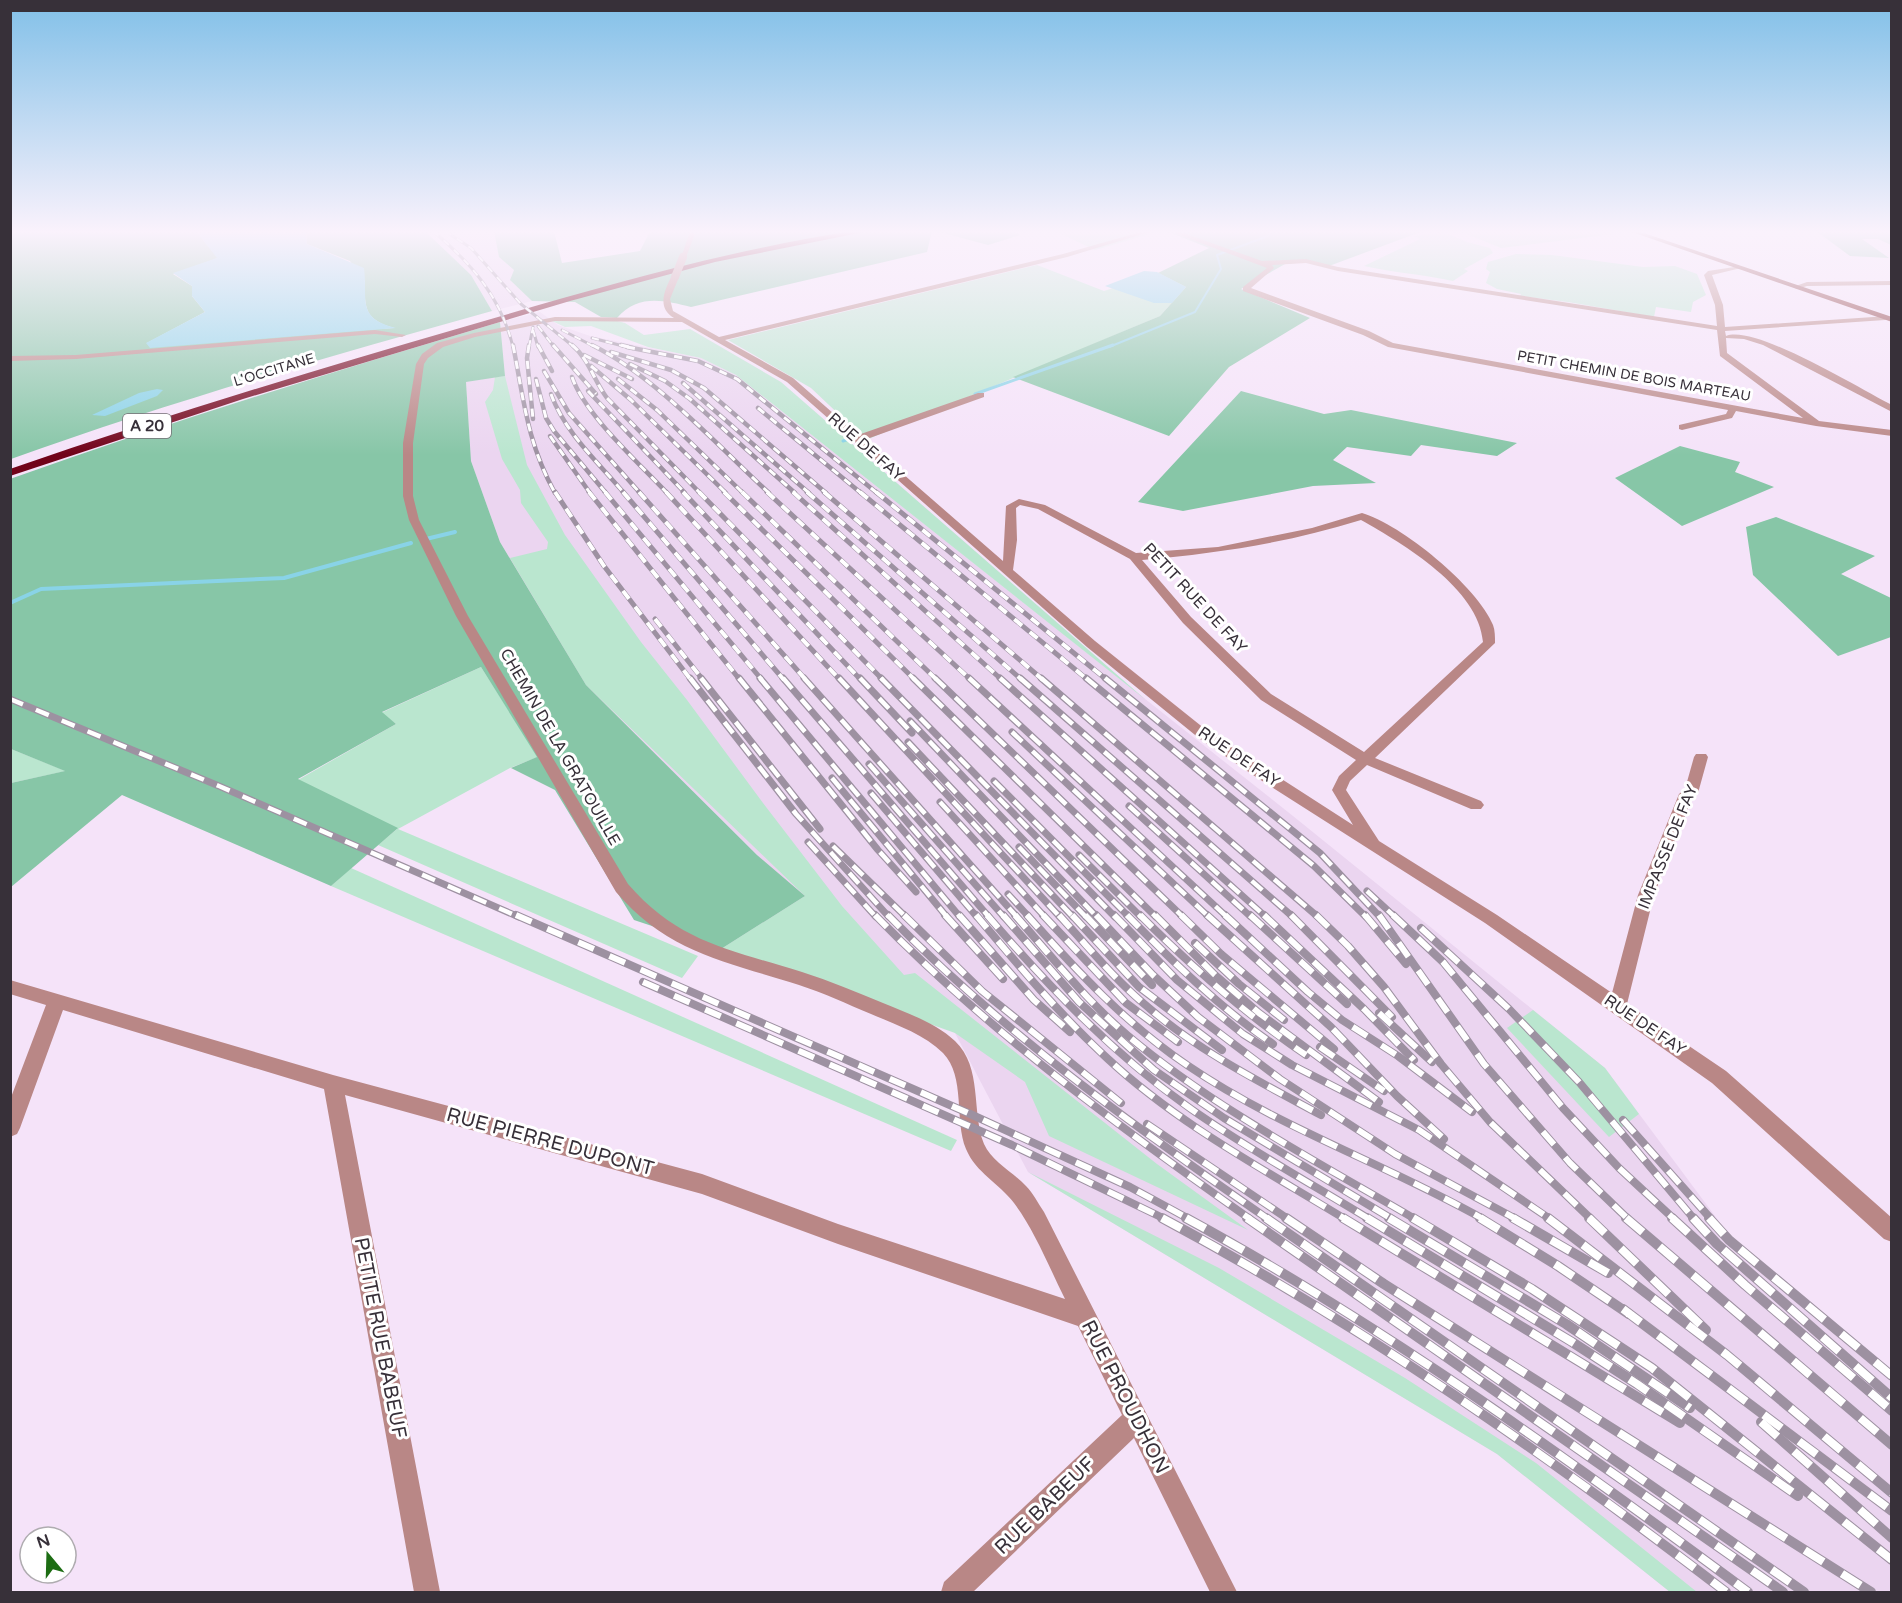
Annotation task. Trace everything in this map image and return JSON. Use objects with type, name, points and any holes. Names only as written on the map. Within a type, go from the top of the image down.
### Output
[{"type":"highway","name":"L'OCCITANE","points":[[10,466],[276,379],[528,306]]},
{"type":"highway","name":"L'OCCITANE","points":[[10,473],[285,382],[543,306]]},
{"type":"main road","points":[[1850,306],[1888,319]]},
{"type":"street","name":"RUE DE FAY","points":[[666,306],[682,320],[720,339],[790,380],[1091,644],[1205,736],[1261,774],[1491,919],[1719,1077],[1892,1232]]},
{"type":"street","points":[[720,339],[858,306]]},
{"type":"street","name":"PETIT CHEMIN DE BOIS MARTEAU","points":[[1292,306],[1366,333],[1391,345],[1816,423],[1892,433]]},
{"type":"street","points":[[1558,306],[1744,337],[1766,343],[1892,409]]},
{"type":"street","points":[[1719,306],[1723,354],[1816,423]]},
{"type":"street","name":"CHEMIN DE LA GRATOUILLE","points":[[682,320],[555,319],[458,339],[429,352],[420,364],[408,443],[408,496],[414,520],[462,616],[628,897],[648,916],[676,935],[744,962],[826,987],[912,1024],[942,1041],[959,1061],[970,1126],[976,1147],[993,1170],[1026,1202]]},
{"type":"street","points":[[1721,333],[1888,319]]},
{"type":"street","points":[[10,359],[76,357],[375,332],[402,335]]},
{"type":"street","points":[[856,439],[981,395]]},
{"type":"street","points":[[1682,427],[1729,416],[1734,407]]},
{"type":"street","name":"PETIT RUE DE FAY","points":[[1007,571],[1011,540],[1008,515],[1011,506],[1019,502],[1041,507],[1134,556],[1187,620],[1266,697],[1365,759],[1476,805]]},
{"type":"street","points":[[1134,556],[1218,550],[1314,531],[1362,516],[1390,531],[1447,574],[1474,603],[1487,626],[1489,643],[1344,779],[1339,790],[1372,844]]},
{"type":"street","name":"IMPASSE DE FAY","points":[[1617,1007],[1646,895],[1686,794],[1691,793],[1701,757]]},
{"type":"street","name":"RUE PIERRE DUPONT","points":[[10,987],[333,1083],[702,1184],[838,1234],[1084,1317]]},
{"type":"street","points":[[10,1128],[57,1001]]},
{"type":"street","name":"PETITE RUE BABEUF","points":[[333,1083],[428,1593]]},
{"type":"street","name":"RUE PROUDHON","points":[[1026,1202],[1052,1248],[1084,1317],[1224,1593]]},
{"type":"street","name":"RUE BABEUF","points":[[954,1593],[1136,1419]]},
{"type":"shaded area","points":[[489,306],[513,306],[492,311]]},
{"type":"shaded area","points":[[540,312],[558,325],[590,336],[701,358],[736,375],[1293,816],[1605,1068],[1738,1247],[1891,1376],[1891,1592],[1670,1592],[1497,1454],[1028,1172],[955,1033],[757,855],[586,685],[500,542],[471,461],[466,382],[505,375],[500,322]]},
{"type":"green space","points":[[11,306],[200,306],[205,312],[147,343],[394,328],[377,321],[368,312],[366,306],[489,306],[492,311],[190,399],[11,459]]},
{"type":"green space","points":[[582,306],[632,306],[617,318],[601,317]]},
{"type":"green space","points":[[869,306],[1169,306],[1160,316],[866,440],[811,388],[728,340]]},
{"type":"green space","points":[[1169,306],[1281,306],[1310,318],[1229,367],[1169,436],[1013,377],[1160,316]]},
{"type":"green space","points":[[1590,306],[1692,306],[1691,312],[1656,307],[1654,317]]},
{"type":"green space","points":[[613,320],[625,323],[644,335],[690,329],[781,382],[1146,700],[736,375],[701,358],[648,347],[591,326],[565,327],[552,321]]},
{"type":"green space","points":[[500,322],[505,376],[466,382],[471,461],[500,542],[586,685],[757,855],[805,896],[721,949],[634,920],[555,790],[511,768],[537,757],[481,667],[382,712],[396,724],[298,779],[398,828],[331,886],[122,795],[11,887],[11,783],[65,771],[11,749],[10,479],[254,397]]},
{"type":"green space","points":[[505,376],[527,465],[565,535],[641,642],[842,906],[904,975],[915,973],[1157,1164],[1248,1230],[1049,1136],[1025,1082],[955,1033],[721,949],[805,896],[586,685],[510,558],[547,549],[548,542],[521,503],[520,490],[502,459],[485,402],[493,390],[495,377]]},
{"type":"green space","points":[[1241,391],[1324,414],[1351,410],[1517,443],[1497,456],[1421,445],[1411,456],[1347,447],[1333,460],[1376,483],[1313,486],[1183,511],[1138,502]]},
{"type":"green space","points":[[1680,446],[1740,462],[1735,472],[1774,487],[1682,526],[1615,478]]},
{"type":"green space","points":[[1776,517],[1875,556],[1841,574],[1891,598],[1891,637],[1838,656],[1753,575],[1746,527]]},
{"type":"green space","points":[[481,667],[538,757],[510,768],[398,829],[698,956],[682,978],[378,845],[397,829],[298,780],[396,724],[381,713]]},
{"type":"green space","points":[[11,749],[66,771],[11,783]]},
{"type":"green space","points":[[351,868],[957,1140],[951,1151],[331,886]]},
{"type":"green space","points":[[1533,1010],[1605,1068],[1639,1114],[1609,1137],[1507,1028]]},
{"type":"green space","points":[[1028,1172],[1219,1268],[1405,1378],[1536,1463],[1697,1592],[1670,1592],[1497,1454]]},
{"type":"water","points":[[200,306],[366,306],[375,319],[396,328],[150,348],[146,343],[205,312]]},
{"type":"water","points":[[163,390],[157,396],[105,416],[92,415],[139,393]]},
{"type":"waterway","points":[[1109,347],[1195,312],[1199,306]]},
{"type":"waterway","points":[[975,394],[1113,345]]},
{"type":"waterway","points":[[843,441],[852,438]]},
{"type":"waterway","points":[[426,539],[455,532]]},
{"type":"waterway","points":[[10,603],[41,589],[284,578],[411,543]]},
{"type":"railway","points":[[497,306],[513,347]]},
{"type":"railway","points":[[523,306],[574,347]]},
{"type":"railway","points":[[538,326],[554,347]]},
{"type":"railway","points":[[529,347],[533,327]]},
{"type":"railway","points":[[533,330],[538,347]]},
{"type":"railway","points":[[562,330],[595,347]]},
{"type":"railway","points":[[592,338],[698,361],[737,379],[877,493]]},
{"type":"railway","points":[[513,345],[532,439],[555,493]]},
{"type":"railway","points":[[529,345],[527,358],[533,419]]},
{"type":"railway","points":[[538,345],[552,371]]},
{"type":"railway","points":[[553,345],[596,394]]},
{"type":"railway","points":[[592,345],[616,359],[662,393],[769,493]]},
{"type":"railway","points":[[621,345],[633,348]]},
{"type":"railway","points":[[574,347],[587,363],[607,398],[700,493]]},
{"type":"railway","points":[[611,352],[671,370],[704,388],[826,493]]},
{"type":"railway","points":[[584,355],[632,379]]},
{"type":"railway","points":[[630,364],[665,381],[690,399],[795,493]]},
{"type":"railway","points":[[591,366],[631,400],[726,493]]},
{"type":"railway","points":[[544,371],[569,413],[640,493]]},
{"type":"railway","points":[[572,377],[588,407],[600,422],[667,493]]},
{"type":"railway","points":[[536,379],[546,418],[554,431],[606,493]]},
{"type":"railway","points":[[618,379],[657,410],[743,493]]},
{"type":"railway","points":[[683,383],[809,493]]},
{"type":"railway","points":[[588,391],[685,493]]},
{"type":"railway","points":[[551,394],[573,434],[624,493]]},
{"type":"railway","points":[[758,408],[861,493]]},
{"type":"railway","points":[[550,436],[590,493]]},
{"type":"railway","points":[[555,492],[604,566],[691,680]]},
{"type":"railway","points":[[589,492],[740,680]]},
{"type":"railway","points":[[605,492],[762,680]]},
{"type":"railway","points":[[623,492],[784,680]]},
{"type":"railway","points":[[639,492],[806,680]]},
{"type":"railway","points":[[666,492],[840,680]]},
{"type":"railway","points":[[683,492],[861,680]]},
{"type":"railway","points":[[699,492],[883,680]]},
{"type":"railway","points":[[724,492],[915,680]]},
{"type":"railway","points":[[742,492],[937,680]]},
{"type":"railway","points":[[767,492],[971,680]]},
{"type":"railway","points":[[793,492],[1002,680]]},
{"type":"railway","points":[[807,492],[1022,680]]},
{"type":"railway","points":[[824,492],[1043,680]]},
{"type":"railway","points":[[860,492],[1088,680]]},
{"type":"railway","points":[[876,492],[1107,680]]},
{"type":"railway","points":[[655,619],[703,680]]},
{"type":"railway","points":[[690,678],[796,814],[889,917]]},
{"type":"railway","points":[[701,678],[820,829]]},
{"type":"railway","points":[[739,678],[878,850],[916,892]]},
{"type":"railway","points":[[760,678],[960,917]]},
{"type":"railway","points":[[783,678],[989,917]]},
{"type":"railway","points":[[804,678],[1017,917]]},
{"type":"railway","points":[[839,678],[1060,917]]},
{"type":"railway","points":[[860,678],[912,733]]},
{"type":"railway","points":[[881,678],[1115,917]]},
{"type":"railway","points":[[913,678],[1156,917]]},
{"type":"railway","points":[[935,678],[1183,917]]},
{"type":"railway","points":[[969,678],[1227,917]]},
{"type":"railway","points":[[1000,678],[1266,917]]},
{"type":"railway","points":[[1020,678],[1293,917]]},
{"type":"railway","points":[[1041,678],[1318,917]]},
{"type":"railway","points":[[1086,678],[1314,866],[1366,917]]},
{"type":"railway","points":[[1105,678],[1320,853],[1380,917]]},
{"type":"railway","points":[[10,699],[219,786],[519,917]]},
{"type":"railway","points":[[910,721],[1097,917]]},
{"type":"railway","points":[[1012,732],[1209,917]]},
{"type":"railway","points":[[908,742],[1073,917]]},
{"type":"railway","points":[[869,764],[1004,917]]},
{"type":"railway","points":[[832,778],[947,917]]},
{"type":"railway","points":[[994,781],[1129,917]]},
{"type":"railway","points":[[871,793],[977,917]]},
{"type":"railway","points":[[940,802],[1045,917]]},
{"type":"railway","points":[[1129,806],[1251,917]]},
{"type":"railway","points":[[808,842],[876,917]]},
{"type":"railway","points":[[833,846],[906,917]]},
{"type":"railway","points":[[1019,847],[1086,917]]},
{"type":"railway","points":[[1079,855],[1141,917]]},
{"type":"railway","points":[[1367,891],[1395,917]]},
{"type":"railway","points":[[1008,894],[1029,917]]},
{"type":"railway","points":[[516,915],[968,1113],[1130,1187],[1189,1219]]},
{"type":"railway","points":[[875,915],[918,958],[1055,1076],[1250,1219]]},
{"type":"railway","points":[[888,915],[976,998],[1070,1076],[1168,1149],[1268,1219]]},
{"type":"railway","points":[[904,915],[982,991],[1121,1103]]},
{"type":"railway","points":[[945,915],[1003,979]]},
{"type":"railway","points":[[959,915],[1034,1000],[1070,1032]]},
{"type":"railway","points":[[976,915],[1056,1007],[1135,1083],[1163,1105],[1223,1145],[1345,1219]]},
{"type":"railway","points":[[987,915],[1058,994],[1135,1066],[1191,1109],[1235,1138],[1369,1219]]},
{"type":"railway","points":[[1003,915],[1079,1002],[1154,1070],[1224,1118],[1392,1219]]},
{"type":"railway","points":[[1015,915],[1097,1007],[1160,1062],[1267,1133],[1415,1219]]},
{"type":"railway","points":[[1027,915],[1083,976],[1122,1014],[1187,1065],[1258,1108],[1483,1219]]},
{"type":"railway","points":[[1043,915],[1126,1003],[1178,1042]]},
{"type":"railway","points":[[1059,915],[1125,987],[1169,1024],[1210,1053],[1321,1115]]},
{"type":"railway","points":[[1072,915],[1139,987],[1222,1050]]},
{"type":"railway","points":[[1085,915],[1152,985]]},
{"type":"railway","points":[[1096,915],[1153,975],[1198,1017],[1280,1079],[1395,1154],[1516,1219]]},
{"type":"railway","points":[[1114,915],[1177,980],[1243,1034],[1292,1065],[1419,1130],[1550,1219]]},
{"type":"railway","points":[[1140,915],[1220,989],[1306,1055]]},
{"type":"railway","points":[[1155,915],[1215,975],[1259,1013],[1379,1102]]},
{"type":"railway","points":[[1181,915],[1221,954],[1334,1049]]},
{"type":"railway","points":[[1207,915],[1331,1027],[1397,1096],[1444,1139]]},
{"type":"railway","points":[[1225,915],[1308,992],[1342,1020],[1398,1056],[1472,1112]]},
{"type":"railway","points":[[1250,915],[1347,1004]]},
{"type":"railway","points":[[1264,915],[1364,1009],[1414,1060]]},
{"type":"railway","points":[[1316,915],[1348,946],[1384,987],[1441,1064],[1490,1122],[1591,1219]]},
{"type":"railway","points":[[1365,915],[1406,964]]},
{"type":"railway","points":[[1379,915],[1484,1064],[1570,1163],[1628,1219]]},
{"type":"railway","points":[[1393,915],[1443,962],[1563,1108],[1619,1168],[1674,1219]]},
{"type":"railway","points":[[1129,917],[1197,983],[1273,1044]]},
{"type":"railway","points":[[1293,917],[1392,1017]]},
{"type":"railway","points":[[1421,928],[1509,1009],[1579,1082],[1694,1219]]},
{"type":"railway","points":[[1195,943],[1239,984],[1284,1020]]},
{"type":"railway","points":[[643,982],[1012,1145],[1165,1219]]},
{"type":"railway","points":[[1379,1013],[1432,1062]]},
{"type":"railway","points":[[1320,1047],[1384,1091]]},
{"type":"railway","points":[[1623,1120],[1711,1219]]},
{"type":"railway","points":[[1147,1124],[1288,1219]]},
{"type":"railway","points":[[1162,1218],[1309,1302],[1452,1393],[1590,1490],[1726,1592]]},
{"type":"railway","points":[[1186,1218],[1332,1303],[1403,1348],[1543,1443],[1748,1592]]},
{"type":"railway","points":[[1247,1218],[1783,1592]]},
{"type":"railway","points":[[1266,1218],[1804,1592]]},
{"type":"railway","points":[[1286,1218],[1384,1284],[1871,1592]]},
{"type":"railway","points":[[1343,1218],[1680,1423]]},
{"type":"railway","points":[[1367,1218],[1572,1342],[1637,1384],[1798,1496]]},
{"type":"railway","points":[[1389,1218],[1566,1324],[1690,1408]]},
{"type":"railway","points":[[1413,1218],[1532,1289],[1652,1368],[1892,1560]]},
{"type":"railway","points":[[1480,1218],[1558,1266],[1629,1314]]},
{"type":"railway","points":[[1513,1218],[1608,1273]]},
{"type":"railway","points":[[1548,1218],[1727,1355],[1892,1493]]},
{"type":"railway","points":[[1589,1218],[1706,1330]]},
{"type":"railway","points":[[1626,1218],[1892,1445]]},
{"type":"railway","points":[[1672,1218],[1745,1285],[1892,1411]]},
{"type":"railway","points":[[1693,1218],[1717,1244],[1892,1398]]},
{"type":"railway","points":[[1709,1218],[1729,1240],[1892,1376]]},
{"type":"railway","points":[[1623,1309],[1892,1511]]},
{"type":"railway","points":[[1761,1422],[1892,1538]]}]
